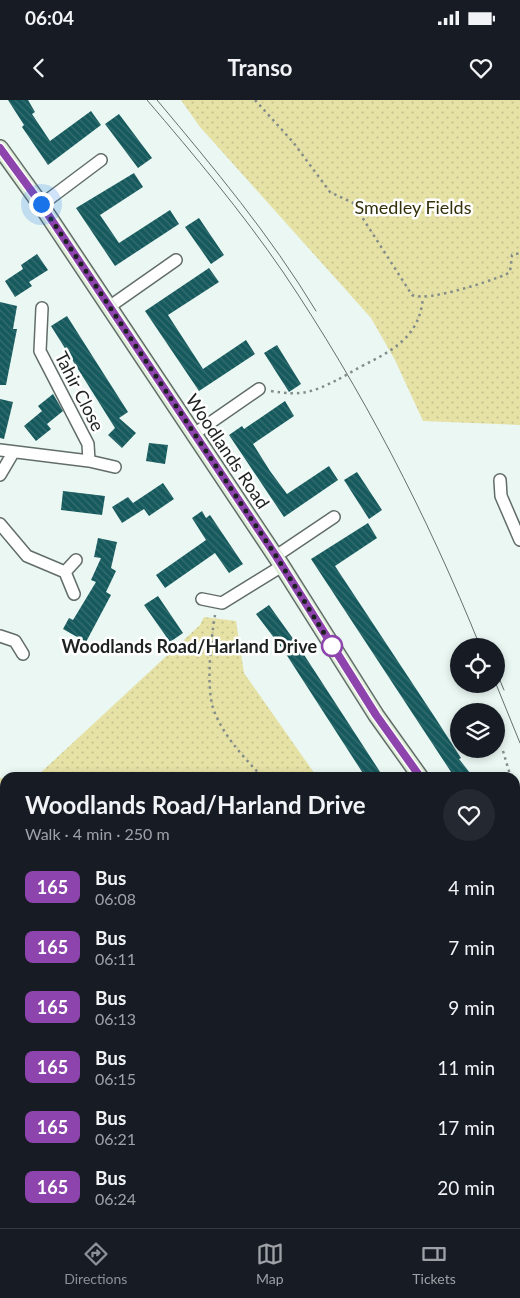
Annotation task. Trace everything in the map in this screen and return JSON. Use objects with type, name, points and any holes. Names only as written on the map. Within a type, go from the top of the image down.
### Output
[{"type":"street","name":"Woodlands Road","points":[[0,150],[41,204],[279,561],[376,715],[417,772]]},
{"type":"street","points":[[41,204],[100,160]]},
{"type":"street","points":[[109,307],[176,260]]},
{"type":"street","name":"Tahir Close","points":[[42,308],[40,351],[88,444],[89,461]]},
{"type":"street","points":[[194,434],[259,389]]},
{"type":"street","points":[[0,450],[89,461],[116,467]]},
{"type":"street","points":[[0,475],[13,452]]},
{"type":"street","points":[[500,480],[501,496],[520,540]]},
{"type":"street","points":[[202,599],[222,603],[334,517]]},
{"type":"street","points":[[0,524],[27,556],[65,572],[74,594]]},
{"type":"street","points":[[65,572],[76,560]]},
{"type":"street","points":[[0,636],[15,641],[23,654]]},
{"type":"path","points":[[255,100],[293,142],[330,192],[353,203],[409,293],[415,297],[423,297],[505,275],[510,272],[512,255],[520,253]]},
{"type":"path","points":[[259,389],[296,395],[322,387],[393,351],[405,341],[416,327],[423,297]]},
{"type":"path","points":[[216,608],[210,653],[213,706],[222,727],[235,748],[257,772]]},
{"type":"path","points":[[505,758],[509,772]]},
{"type":"green space","name":"Smedley Fields","points":[[181,100],[520,100],[520,425],[423,421],[395,360],[371,318],[200,127]]},
{"type":"green space","points":[[204,617],[236,621],[244,673],[313,772],[41,772],[200,625]]},
{"type":"building","points":[[8,100],[28,100],[35,112],[32,114],[50,141],[91,111],[101,125],[48,165],[22,127],[24,125]]},
{"type":"building","points":[[119,114],[152,158],[138,168],[105,124]]},
{"type":"building","points":[[134,173],[143,187],[100,215],[119,243],[170,210],[179,224],[115,266],[76,208]]},
{"type":"building","points":[[199,218],[224,255],[211,264],[185,227]]},
{"type":"building","points":[[37,254],[48,270],[29,282],[32,286],[15,297],[5,281],[23,269],[21,265]]},
{"type":"building","points":[[209,268],[219,282],[168,315],[203,369],[246,340],[255,354],[199,391],[145,311]]},
{"type":"building","points":[[0,302],[17,306],[13,329],[17,329],[6,385],[0,385]]},
{"type":"building","points":[[67,316],[128,412],[119,418],[136,433],[122,448],[108,435],[115,428],[51,326]]},
{"type":"building","points":[[277,345],[301,384],[289,392],[264,353]]},
{"type":"building","points":[[53,394],[63,411],[47,424],[51,429],[36,441],[24,426],[42,411],[38,406]]},
{"type":"building","points":[[0,399],[13,402],[4,439],[0,438]]},
{"type":"building","points":[[285,401],[294,416],[253,444],[270,471],[287,494],[329,466],[338,480],[284,517],[229,435],[242,426],[244,429]]},
{"type":"building","points":[[149,443],[168,445],[165,464],[146,461]]},
{"type":"building","points":[[357,472],[382,510],[369,519],[344,480]]},
{"type":"building","points":[[163,483],[174,499],[149,516],[144,509],[122,523],[112,507],[128,497],[133,503]]},
{"type":"building","points":[[63,491],[105,496],[102,515],[61,510]]},
{"type":"building","points":[[202,511],[206,518],[210,515],[243,564],[229,573],[215,553],[165,588],[156,575],[206,540],[192,518]]},
{"type":"building","points":[[368,523],[377,538],[335,566],[450,741],[450,758],[461,758],[459,759],[469,772],[451,772],[311,559]]},
{"type":"building","points":[[98,538],[117,542],[111,568],[116,571],[106,592],[111,595],[86,642],[63,629],[69,618],[73,620],[96,582],[91,580],[101,558],[94,557]]},
{"type":"building","points":[[158,596],[183,633],[170,642],[144,605]]},
{"type":"building","points":[[269,605],[299,647],[380,772],[362,772],[284,651],[256,614]]},
{"type":"tram line","points":[[147,100],[251,228],[283,272],[340,361],[415,501],[460,597],[477,638]]},
{"type":"tram line","points":[[157,100],[261,229],[316,311]]},
{"type":"tram line","points":[[500,693],[520,743]]},
{"type":"bus line","name":"165","points":[[0,148],[41,204],[276,556],[376,715],[417,772]]},
{"type":"place","name":"Woodlands Road/Harland Drive","points":[[332,646]]},
{"type":"route","points":[[41,204],[276,556],[334,649],[332,646]]}]
